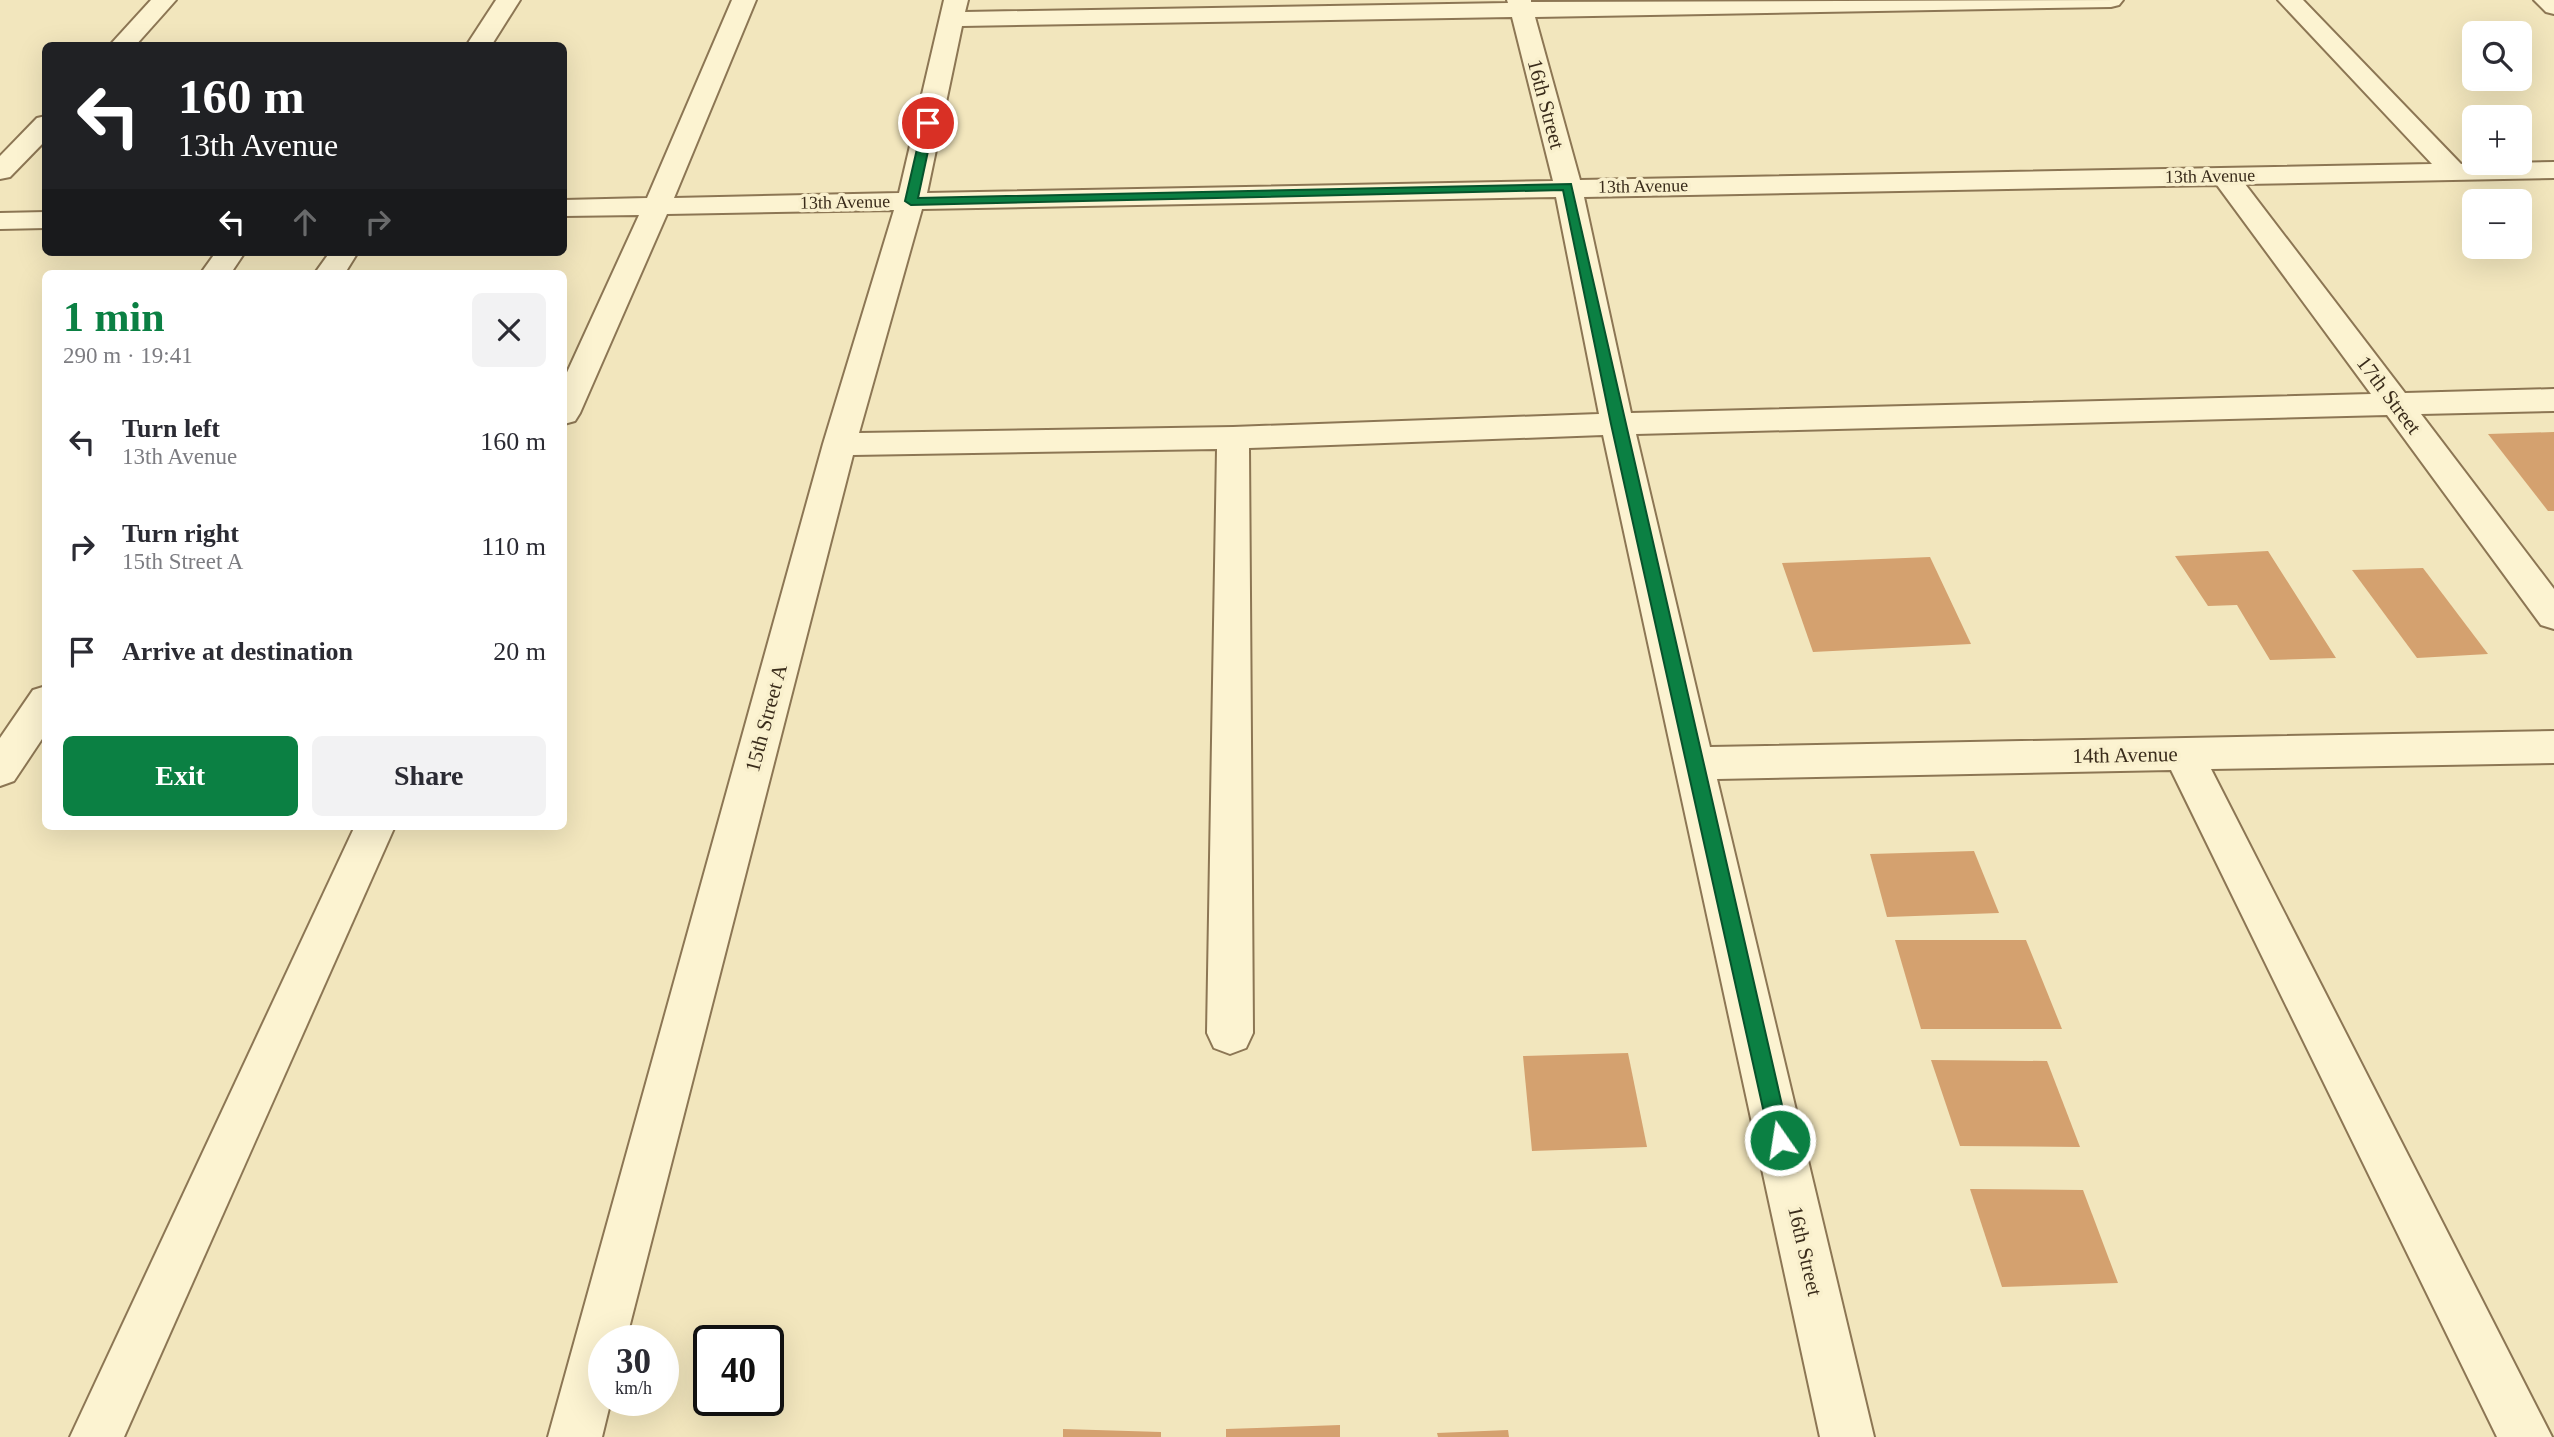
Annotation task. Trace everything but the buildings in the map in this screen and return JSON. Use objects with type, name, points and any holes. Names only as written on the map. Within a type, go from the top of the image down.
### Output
[{"type":"street","points":[[125,42],[164,0]]},
{"type":"street","points":[[481,42],[508,0]]},
{"type":"street","points":[[567,405],[657,206],[744,0]]},
{"type":"street","points":[[954,10],[2112,0]]},
{"type":"street","points":[[2290,0],[2455,172]]},
{"type":"street","points":[[2546,0],[2554,7]]},
{"type":"street","name":"16th Street","points":[[1520,5],[1567,187],[1617,424],[1847,1437]]},
{"type":"street","name":"15th Street A","points":[[575,1437],[839,444],[911,201],[954,10]]},
{"type":"street","points":[[0,171],[42,128]]},
{"type":"street","name":"13th Avenue","points":[[567,208],[2554,170]]},
{"type":"street","name":"17th Street","points":[[2224,175],[2554,615]]},
{"type":"street","points":[[0,221],[42,220]]},
{"type":"street","points":[[839,444],[1233,438],[1617,424],[2554,400]]},
{"type":"street","points":[[1230,1033],[1233,438]]},
{"type":"street","points":[[0,770],[42,707]]},
{"type":"street","name":"14th Avenue","points":[[1695,762],[2554,747]]},
{"type":"street","points":[[2183,754],[2525,1437]]},
{"type":"street","points":[[97,1437],[373,830]]},
{"type":"route","points":[[928,123],[911,201],[1567,187],[1617,424],[1780,1140]]}]
